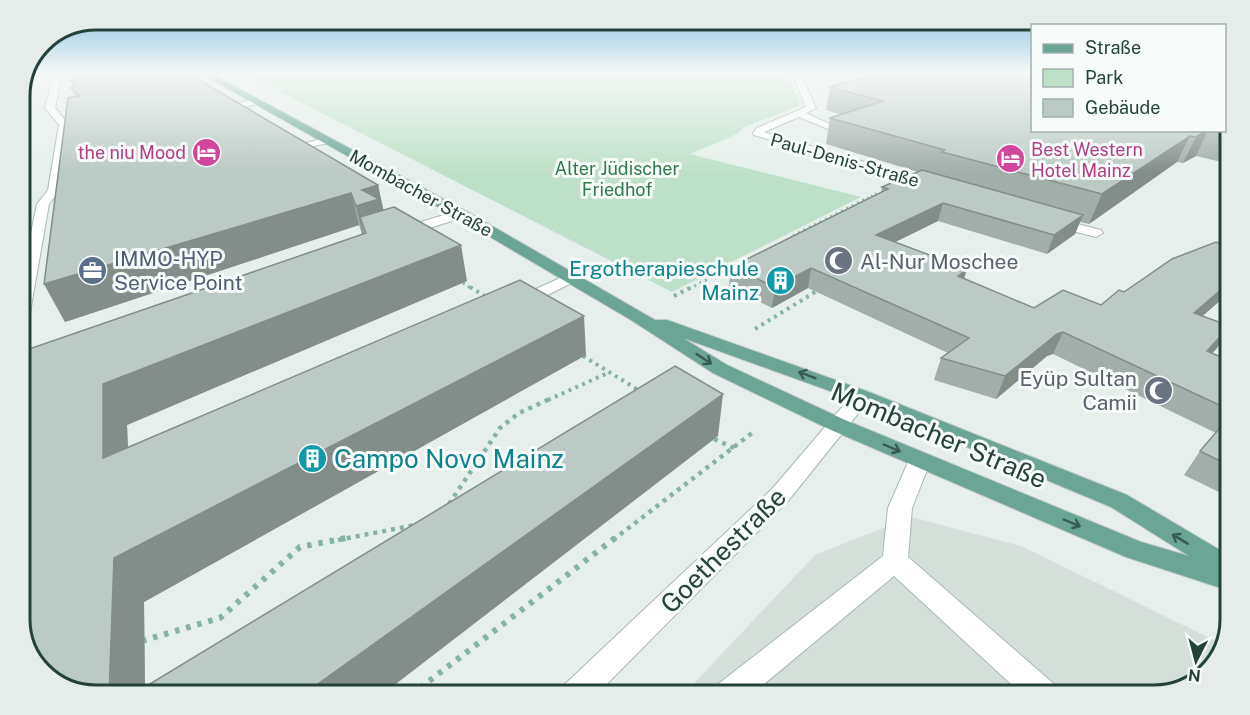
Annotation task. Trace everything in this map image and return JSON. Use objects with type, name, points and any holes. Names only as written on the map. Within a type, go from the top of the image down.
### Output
[{"type":"main road","name":"Mombacher Straße","points":[[263,106],[460,214],[637,316],[711,364],[838,425],[1135,550],[1220,577]]},
{"type":"main road","name":"Mombacher Straße","points":[[637,316],[743,351],[862,396],[1119,501],[1220,563]]},
{"type":"street","points":[[30,272],[43,204],[54,190],[64,125],[60,114],[50,106]]},
{"type":"street","name":"Paul-Denis-Straße","points":[[811,106],[800,114],[758,133],[781,142],[935,186]]},
{"type":"street","points":[[800,114],[831,127]]},
{"type":"street","points":[[293,148],[324,141]]},
{"type":"street","points":[[384,239],[460,214]]},
{"type":"street","points":[[1039,217],[1095,233]]},
{"type":"street","points":[[531,297],[571,278]]},
{"type":"street","points":[[30,356],[65,345]]},
{"type":"street","name":"Goethestraße","points":[[585,685],[780,495],[862,396]]},
{"type":"street","points":[[742,685],[895,561],[900,508],[920,460]]},
{"type":"street","points":[[895,561],[1032,685]]},
{"type":"path","points":[[783,241],[856,204]]},
{"type":"path","points":[[674,296],[742,262]]},
{"type":"path","points":[[463,283],[496,303]]},
{"type":"path","points":[[755,329],[829,284]]},
{"type":"path","points":[[801,291],[809,296]]},
{"type":"path","points":[[583,356],[649,397]]},
{"type":"path","points":[[444,511],[500,428],[519,414],[610,372]]},
{"type":"path","points":[[425,685],[752,433]]},
{"type":"path","points":[[714,439],[734,448]]},
{"type":"path","points":[[142,641],[220,618],[300,547],[427,523]]},
{"type":"shaded area","points":[[911,517],[1021,546],[1216,641],[1201,666],[1187,676],[1171,683],[1154,685],[692,685],[815,555]]},
{"type":"green space","name":"Alter Jüdischer Friedhof","points":[[308,106],[798,106],[744,127],[737,134],[690,154],[861,197],[672,292]]},
{"type":"building","points":[[67,106],[244,106],[378,185],[362,190],[379,199],[356,206],[351,193],[44,284]]},
{"type":"building","points":[[866,106],[1031,106],[1031,132],[1204,132],[1196,137],[1190,136],[1102,194],[942,152],[945,150],[830,118]]},
{"type":"building","points":[[922,170],[1083,215],[1054,235],[943,203],[876,235],[967,269],[958,276],[1034,308],[1063,290],[1101,305],[1119,290],[1124,292],[1172,259],[1216,242],[1220,243],[1220,291],[1194,313],[1220,322],[1220,337],[1207,351],[1220,357],[1220,405],[1063,332],[1057,334],[1005,376],[941,358],[969,338],[811,268],[775,287],[731,267],[888,189],[882,187]]},
{"type":"building","points":[[394,207],[461,245],[103,384],[103,458],[520,280],[584,316],[114,558],[109,685],[79,683],[63,676],[49,666],[39,652],[30,624],[30,349],[366,233],[360,217]]},
{"type":"building","points":[[675,366],[723,394],[316,685],[148,685]]},
{"type":"building","points":[[1220,428],[1220,461],[1200,451]]},
{"type":"place","name":"the niu Mood","points":[[207,152]]},
{"type":"place","name":"Best Western Hotel Mainz","points":[[1010,159]]},
{"type":"place","name":"Al-Nur Moschee","points":[[839,261]]},
{"type":"place","name":"IMMO-HYP Service Point","points":[[93,270]]},
{"type":"place","name":"Ergotherapieschule Mainz","points":[[780,280]]},
{"type":"place","name":"Eyüp Sultan Camii","points":[[1158,390]]},
{"type":"place","name":"Campo Novo Mainz","points":[[313,458]]}]
